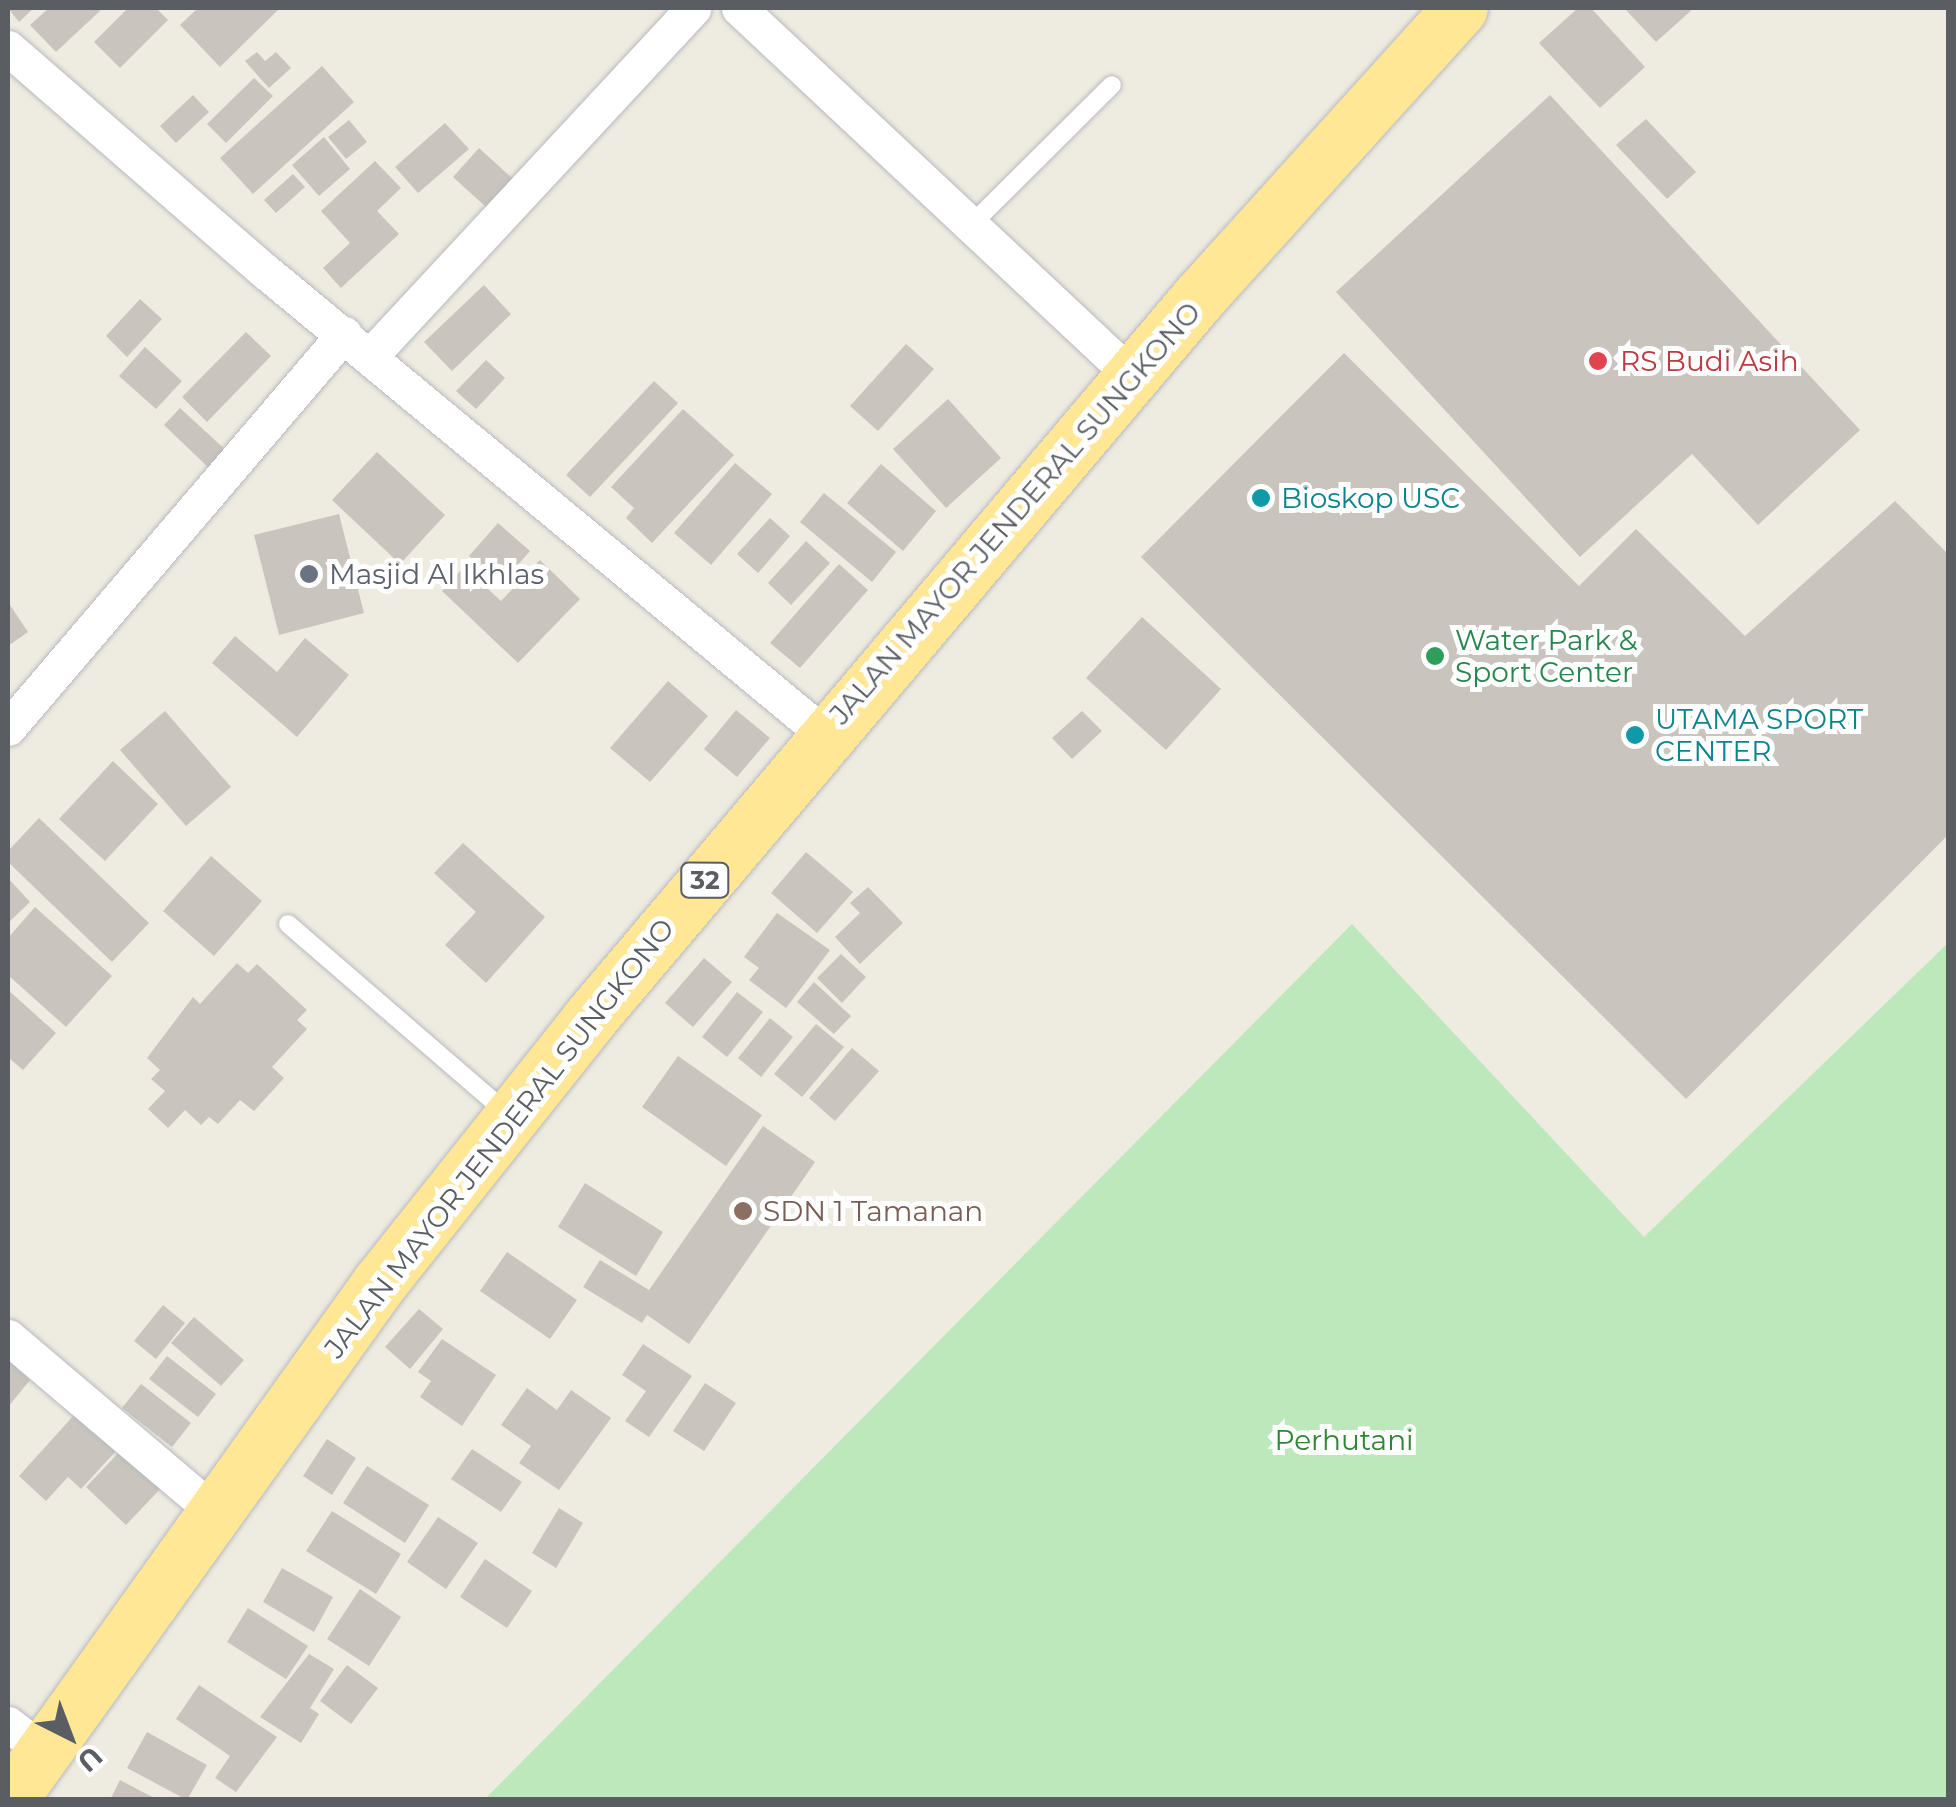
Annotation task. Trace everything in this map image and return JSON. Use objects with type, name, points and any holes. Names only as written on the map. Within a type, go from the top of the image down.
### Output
[{"type":"highway","name":"JALAN MAYOR JENDERAL SUNGKONO","points":[[8,1800],[25,1738],[214,1512],[380,1282],[511,1117],[825,735],[1132,376],[1460,8]]},
{"type":"street","points":[[8,728],[358,344],[693,8]]},
{"type":"street","points":[[740,8],[1132,376]]},
{"type":"street","points":[[8,48],[825,735]]},
{"type":"street","points":[[8,1337],[214,1512]]},
{"type":"lane","points":[[972,224],[1112,85]]},
{"type":"lane","points":[[288,924],[511,1117]]},
{"type":"green space","name":"Perhutani","points":[[1352,924],[1644,1237],[1948,943],[1948,1799],[485,1799]]},
{"type":"building","points":[[8,8],[34,8],[19,22]]},
{"type":"building","points":[[49,8],[103,8],[56,52],[30,25]]},
{"type":"building","points":[[128,8],[156,8],[168,20],[120,68],[94,42]]},
{"type":"building","points":[[198,8],[280,8],[220,67],[180,25]]},
{"type":"building","points":[[1578,8],[1591,8],[1645,67],[1600,108],[1539,43]]},
{"type":"building","points":[[1624,8],[1694,8],[1656,42]]},
{"type":"building","points":[[257,52],[265,61],[276,52],[291,68],[269,88],[245,61]]},
{"type":"building","points":[[322,66],[354,102],[253,194],[220,158]]},
{"type":"building","points":[[254,78],[273,96],[226,143],[207,124]]},
{"type":"building","points":[[193,95],[209,112],[176,143],[160,126]]},
{"type":"building","name":"RS Budi Asih","points":[[1550,95],[1860,430],[1758,525],[1692,454],[1580,557],[1336,292]]},
{"type":"building","points":[[1646,119],[1696,172],[1667,199],[1616,145]]},
{"type":"building","points":[[349,120],[367,142],[346,159],[328,137]]},
{"type":"building","points":[[445,123],[469,149],[418,193],[395,167]]},
{"type":"building","points":[[324,137],[350,169],[319,196],[292,165]]},
{"type":"building","points":[[479,148],[523,188],[497,217],[453,177]]},
{"type":"building","points":[[375,161],[401,188],[377,211],[399,234],[341,288],[323,268],[350,243],[321,211]]},
{"type":"building","points":[[293,174],[305,187],[276,213],[264,200]]},
{"type":"building","points":[[484,285],[511,314],[452,371],[424,342]]},
{"type":"building","points":[[140,299],[162,319],[127,357],[106,336]]},
{"type":"building","points":[[246,332],[271,356],[207,422],[182,397]]},
{"type":"building","points":[[906,344],[934,369],[878,431],[850,406]]},
{"type":"building","points":[[145,347],[182,381],[156,409],[119,376]]},
{"type":"building","name":"UTAMA SPORT CENTER","points":[[1344,353],[1579,586],[1636,529],[1745,636],[1895,501],[1948,554],[1948,835],[1686,1099],[1141,557]]},
{"type":"building","points":[[486,360],[505,378],[476,409],[456,391]]},
{"type":"building","points":[[654,381],[678,403],[590,497],[566,475]]},
{"type":"building","points":[[948,399],[1001,458],[946,508],[893,449]]},
{"type":"building","points":[[180,408],[230,454],[213,472],[164,425]]},
{"type":"building","points":[[683,409],[734,455],[652,543],[626,518],[634,508],[611,487]]},
{"type":"building","points":[[377,452],[445,515],[400,564],[332,500]]},
{"type":"building","points":[[735,463],[772,494],[711,565],[674,533]]},
{"type":"building","points":[[881,464],[936,511],[903,551],[847,503]]},
{"type":"building","points":[[824,493],[896,552],[872,582],[800,522]]},
{"type":"building","name":"Masjid Al Ikhlas","points":[[339,514],[364,613],[279,635],[254,535]]},
{"type":"building","points":[[770,518],[790,536],[758,573],[737,554]]},
{"type":"building","points":[[498,523],[530,551],[501,584],[469,556]]},
{"type":"building","points":[[806,541],[830,563],[791,605],[768,583]]},
{"type":"building","points":[[540,560],[580,599],[518,663],[442,591],[464,567],[501,601]]},
{"type":"building","points":[[839,564],[868,590],[800,668],[770,643]]},
{"type":"building","points":[[8,602],[28,632],[8,646]]},
{"type":"building","points":[[1142,617],[1221,689],[1166,750],[1086,678]]},
{"type":"building","points":[[235,636],[277,672],[305,638],[349,675],[297,737],[212,663]]},
{"type":"building","points":[[668,681],[708,716],[650,782],[610,748]]},
{"type":"building","points":[[736,710],[770,738],[737,777],[704,749]]},
{"type":"building","points":[[165,711],[231,787],[186,826],[120,750]]},
{"type":"building","points":[[1082,711],[1102,731],[1072,759],[1052,738]]},
{"type":"building","points":[[113,761],[158,804],[105,861],[59,819]]},
{"type":"building","points":[[39,818],[149,923],[112,962],[8,862],[8,851]]},
{"type":"building","points":[[463,843],[545,917],[486,983],[445,945],[476,912],[434,873]]},
{"type":"building","points":[[806,852],[853,892],[817,933],[771,893]]},
{"type":"building","points":[[211,856],[262,901],[214,956],[163,911]]},
{"type":"building","points":[[8,878],[30,902],[8,923]]},
{"type":"building","points":[[868,887],[903,923],[860,964],[835,937],[860,913],[850,903]]},
{"type":"building","points":[[35,907],[112,976],[66,1027],[8,975],[8,938]]},
{"type":"building","points":[[777,913],[830,950],[786,1008],[749,980],[759,968],[744,957]]},
{"type":"building","points":[[841,954],[866,977],[842,1003],[817,978]]},
{"type":"building","points":[[704,958],[732,982],[693,1027],[665,1003]]},
{"type":"building","points":[[237,963],[248,973],[257,964],[307,1010],[297,1020],[307,1029],[272,1067],[284,1078],[254,1111],[240,1100],[218,1124],[209,1117],[201,1125],[185,1110],[168,1128],[148,1109],[165,1091],[151,1079],[160,1070],[147,1058],[193,997],[200,1004]]},
{"type":"building","points":[[814,982],[851,1016],[834,1034],[797,1002]]},
{"type":"building","points":[[8,990],[56,1033],[23,1070],[8,1057]]},
{"type":"building","points":[[737,992],[763,1012],[727,1057],[702,1037]]},
{"type":"building","points":[[770,1018],[793,1037],[761,1077],[738,1058]]},
{"type":"building","points":[[816,1024],[844,1047],[802,1097],[774,1074]]},
{"type":"building","points":[[852,1048],[879,1071],[835,1121],[809,1098]]},
{"type":"building","name":"SDN 1 Tamanan","points":[[678,1056],[762,1115],[726,1166],[642,1107]]},
{"type":"building","name":"SDN 1 Tamanan","points":[[763,1126],[815,1162],[689,1344],[647,1315],[642,1323],[583,1287],[600,1260],[649,1290]]},
{"type":"building","points":[[585,1183],[663,1232],[636,1276],[558,1227]]},
{"type":"building","points":[[507,1252],[577,1300],[550,1339],[480,1291]]},
{"type":"building","points":[[163,1305],[185,1323],[156,1359],[134,1341]]},
{"type":"building","points":[[419,1309],[443,1329],[410,1369],[385,1347]]},
{"type":"building","points":[[194,1317],[244,1360],[221,1386],[171,1343]]},
{"type":"building","points":[[442,1339],[496,1375],[462,1426],[420,1397],[431,1381],[418,1372]]},
{"type":"building","points":[[643,1344],[692,1376],[649,1437],[625,1421],[646,1391],[622,1375]]},
{"type":"building","points":[[167,1356],[216,1394],[198,1417],[149,1379]]},
{"type":"building","points":[[8,1360],[30,1380],[8,1407]]},
{"type":"building","points":[[705,1383],[736,1403],[704,1451],[673,1431]]},
{"type":"building","points":[[141,1384],[191,1423],[172,1447],[122,1408]]},
{"type":"building","points":[[527,1388],[557,1410],[571,1390],[611,1418],[559,1490],[519,1463],[531,1446],[501,1425]]},
{"type":"building","points":[[75,1414],[116,1451],[81,1489],[68,1477],[46,1501],[19,1476]]},
{"type":"building","points":[[327,1439],[356,1458],[332,1495],[303,1476]]},
{"type":"building","points":[[124,1447],[164,1485],[126,1525],[86,1487]]},
{"type":"building","points":[[472,1449],[522,1482],[501,1512],[451,1479]]},
{"type":"building","points":[[367,1466],[429,1505],[405,1543],[343,1503]]},
{"type":"building","points":[[559,1508],[583,1523],[556,1568],[532,1553]]},
{"type":"building","points":[[332,1511],[401,1554],[376,1594],[306,1551]]},
{"type":"building","points":[[438,1517],[478,1543],[446,1589],[407,1562]]},
{"type":"building","points":[[485,1559],[532,1591],[507,1628],[460,1597]]},
{"type":"building","points":[[282,1568],[333,1597],[314,1632],[263,1602]]},
{"type":"building","points":[[360,1589],[401,1617],[369,1666],[327,1639]]},
{"type":"building","points":[[248,1608],[308,1646],[286,1679],[227,1642]]},
{"type":"building","points":[[309,1654],[334,1669],[310,1708],[319,1714],[301,1743],[260,1717]]},
{"type":"building","points":[[347,1665],[378,1688],[351,1724],[320,1701]]},
{"type":"building","points":[[199,1685],[277,1737],[236,1792],[215,1778],[230,1756],[176,1719]]},
{"type":"building","points":[[147,1732],[207,1765],[187,1800],[127,1768]]},
{"type":"building","points":[[120,1780],[158,1800],[110,1800]]},
{"type":"place","name":"RS Budi Asih","points":[[1598,361]]},
{"type":"place","name":"Bioskop USC","points":[[1261,498]]},
{"type":"place","name":"Masjid Al Ikhlas","points":[[309,574]]},
{"type":"place","name":"Water Park & Sport Center","points":[[1435,656]]},
{"type":"place","name":"UTAMA SPORT CENTER","points":[[1635,735]]},
{"type":"place","name":"SDN 1 Tamanan","points":[[743,1211]]}]
